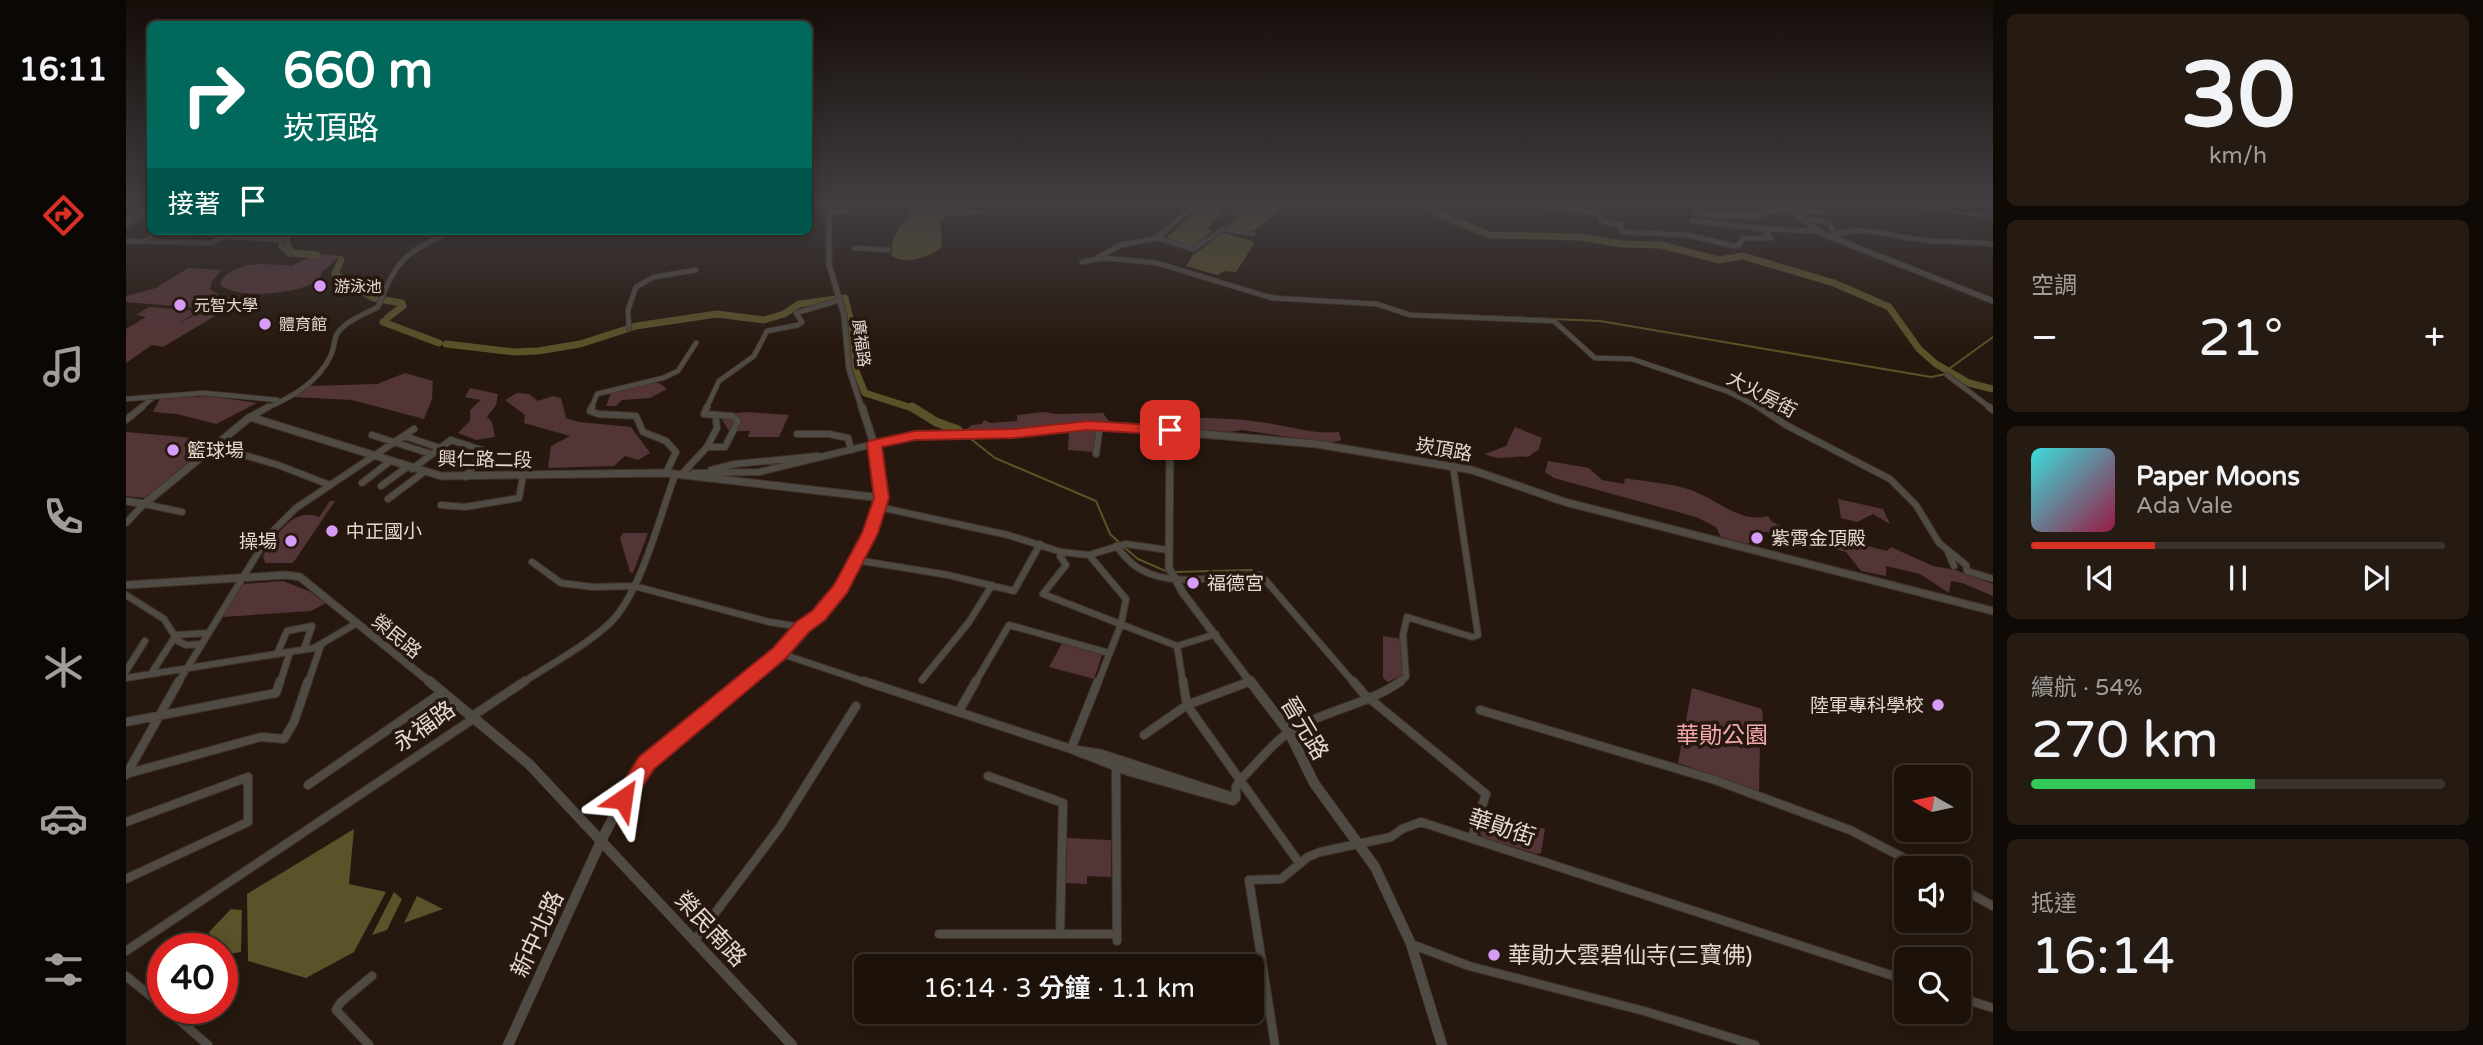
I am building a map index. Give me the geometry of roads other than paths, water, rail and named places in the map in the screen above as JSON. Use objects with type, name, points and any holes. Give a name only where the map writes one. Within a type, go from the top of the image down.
[{"type":"street","points":[[286,251],[289,254]]},
{"type":"street","points":[[126,523],[144,504],[213,446],[262,408],[296,392],[329,361],[336,349],[336,335],[353,320],[378,307],[391,274],[412,251]]},
{"type":"street","name":"廣福路","points":[[779,653],[802,627],[819,616],[834,598],[856,560],[881,498],[874,444],[850,357],[844,315],[829,251]]},
{"type":"street","points":[[1082,262],[1109,251]]},
{"type":"street","points":[[1863,251],[1993,301]]},
{"type":"street","name":"大火房街","points":[[1096,258],[1157,262],[1272,298],[1377,304],[1410,315],[1554,320],[1595,359],[1632,359],[1684,375],[1747,400],[1786,425],[1890,478],[1916,505],[1939,543],[1966,565],[1968,571],[1993,579]]},
{"type":"street","points":[[629,328],[627,302],[634,288],[651,278],[696,270]]},
{"type":"street","points":[[707,447],[725,447],[738,421],[732,416],[704,414],[719,381],[754,356],[767,331],[798,325],[802,322],[796,313],[840,300]]},
{"type":"street","points":[[666,473],[676,452],[668,441],[646,436],[640,431],[636,416],[598,414],[590,411],[597,394],[663,378],[678,371],[696,343]]},
{"type":"street","points":[[1947,375],[1993,410]]},
{"type":"street","points":[[126,399],[170,393],[204,393],[282,400]]},
{"type":"street","points":[[126,420],[154,397]]},
{"type":"street","name":"興仁路二段","points":[[250,417],[424,472],[465,477],[666,473],[881,498]]},
{"type":"street","points":[[678,475],[707,447],[717,428],[716,420]]},
{"type":"street","points":[[1096,454],[1100,425]]},
{"type":"street","name":"崁頂路","points":[[874,444],[915,436],[1100,425],[1294,441],[1453,466],[1496,476],[1565,502],[1993,611]]},
{"type":"street","points":[[126,775],[187,667],[270,535],[296,508],[414,429]]},
{"type":"street","name":"晉元路","points":[[1170,430],[1169,568],[1289,732],[1314,783],[1383,882],[1411,944],[1442,1045]]},
{"type":"street","points":[[797,434],[829,434],[848,438],[851,450]]},
{"type":"street","points":[[372,435],[431,454]]},
{"type":"street","points":[[404,436],[440,448]]},
{"type":"street","points":[[382,486],[451,440],[485,451],[465,477]]},
{"type":"street","points":[[678,475],[759,472],[874,444]]},
{"type":"street","points":[[213,446],[278,465],[330,485]]},
{"type":"street","points":[[362,482],[389,462]]},
{"type":"street","points":[[1236,798],[1236,787],[1240,780],[1289,732],[1390,689],[1406,677],[1403,635],[1407,617],[1476,637],[1477,618],[1453,466]]},
{"type":"street","points":[[388,499],[424,472]]},
{"type":"street","name":"永福路","points":[[126,951],[604,628],[618,614],[634,586],[678,475]]},
{"type":"street","points":[[441,505],[465,507],[519,498],[523,476]]},
{"type":"street","points":[[126,501],[182,512]]},
{"type":"street","points":[[879,508],[1009,534],[1061,552],[1089,555],[1125,544],[1168,550]]},
{"type":"street","points":[[856,560],[948,575],[1014,591],[1040,544]]},
{"type":"street","points":[[1116,546],[1145,572],[1195,579],[1232,574],[1261,575],[1369,698],[1486,794],[1472,837]]},
{"type":"street","points":[[1947,550],[1954,566]]},
{"type":"street","points":[[1061,552],[1060,556],[1066,565],[1043,594],[1177,646],[1216,634]]},
{"type":"street","points":[[1071,749],[1121,624],[1126,600],[1089,555]]},
{"type":"street","points":[[532,562],[561,583],[593,587],[634,586],[769,622],[802,627]]},
{"type":"street","name":"榮民路","points":[[126,585],[286,575],[300,577],[529,764],[602,839]]},
{"type":"street","points":[[922,680],[969,622],[992,585]]},
{"type":"street","points":[[126,595],[152,608],[176,635],[178,641],[186,645],[202,644]]},
{"type":"street","points":[[126,678],[259,658],[321,645],[357,623]]},
{"type":"street","points":[[959,711],[1009,625],[1110,653]]},
{"type":"street","points":[[277,654],[287,631],[312,626],[304,649]]},
{"type":"street","points":[[176,635],[208,633]]},
{"type":"street","points":[[151,674],[176,635]]},
{"type":"street","points":[[126,671],[145,641]]},
{"type":"street","points":[[126,775],[261,737],[284,739],[321,645]]},
{"type":"street","points":[[1177,646],[1187,705],[1300,864]]},
{"type":"street","points":[[126,722],[275,693],[290,652]]},
{"type":"street","points":[[779,653],[959,711],[1116,766],[1233,801],[1236,798]]},
{"type":"street","name":"新中北路","points":[[508,1045],[602,839],[634,779],[646,763],[779,653]]},
{"type":"street","points":[[1144,735],[1187,705],[1252,680]]},
{"type":"street","points":[[309,785],[441,692]]},
{"type":"street","points":[[694,941],[782,825],[856,706]]},
{"type":"street","points":[[1480,710],[1715,780],[1850,830],[1900,856]]},
{"type":"street","points":[[1071,749],[1102,754],[1236,798]]},
{"type":"street","points":[[939,934],[1060,933],[1117,938],[1116,766]]},
{"type":"street","points":[[988,776],[1063,803],[1060,933]]},
{"type":"street","points":[[126,822],[248,777],[248,822],[126,879]]},
{"type":"street","name":"華勛街","points":[[1275,1045],[1249,880],[1281,879],[1320,852],[1391,837],[1402,829],[1421,822],[1894,976]]},
{"type":"street","name":"榮民南路","points":[[602,839],[792,1045]]},
{"type":"street","points":[[1971,894],[1993,906]]},
{"type":"street","points":[[1411,944],[1469,966],[1644,1011],[1755,1045]]},
{"type":"street","points":[[126,976],[147,993]]},
{"type":"street","points":[[369,1045],[336,1010],[341,1002],[372,976]]},
{"type":"street","points":[[1971,1001],[1993,1008]]},
{"type":"street","points":[[184,1024],[208,1045]]},
{"type":"waterway","points":[[290,251],[317,255]]},
{"type":"waterway","points":[[1683,251],[1719,260],[1743,256],[1834,283],[1889,307],[1919,349],[1936,364],[1969,383],[1993,389]]},
{"type":"waterway","points":[[341,260],[335,274],[373,298],[402,303],[403,306],[387,318]]},
{"type":"waterway","points":[[1270,295],[1283,297]]},
{"type":"waterway","points":[[446,344],[514,352],[538,351],[580,344],[636,326],[717,314],[764,320],[784,314],[799,304],[845,298],[850,318],[851,359],[865,393],[915,409]]},
{"type":"waterway","points":[[1437,314],[1600,321],[1931,377],[1946,374],[1946,371],[1993,337]]},
{"type":"waterway","points":[[383,322],[439,343]]},
{"type":"waterway","points":[[912,407],[936,422],[958,430]]},
{"type":"waterway","points":[[971,439],[995,458],[1096,501],[1110,534],[1121,544]]},
{"type":"waterway","points":[[1125,548],[1138,559],[1168,572]]},
{"type":"waterway","points":[[1173,572],[1252,570]]},
{"type":"place","name":"游泳池","points":[[320,286]]},
{"type":"place","name":"元智大學","points":[[180,305]]},
{"type":"place","name":"體育館","points":[[265,324]]},
{"type":"place","name":"籃球場","points":[[173,450]]},
{"type":"place","name":"中正國小","points":[[332,531]]},
{"type":"place","name":"紫霄金頂殿","points":[[1757,538]]},
{"type":"place","name":"操場","points":[[291,541]]},
{"type":"place","name":"福德宮","points":[[1193,583]]},
{"type":"place","name":"陸軍專科學校","points":[[1938,705]]},
{"type":"place","name":"華勛大雲碧仙寺(三寶佛)","points":[[1494,955]]},
{"type":"park label","name":"華勛公園","points":[[1722,735]]}]
